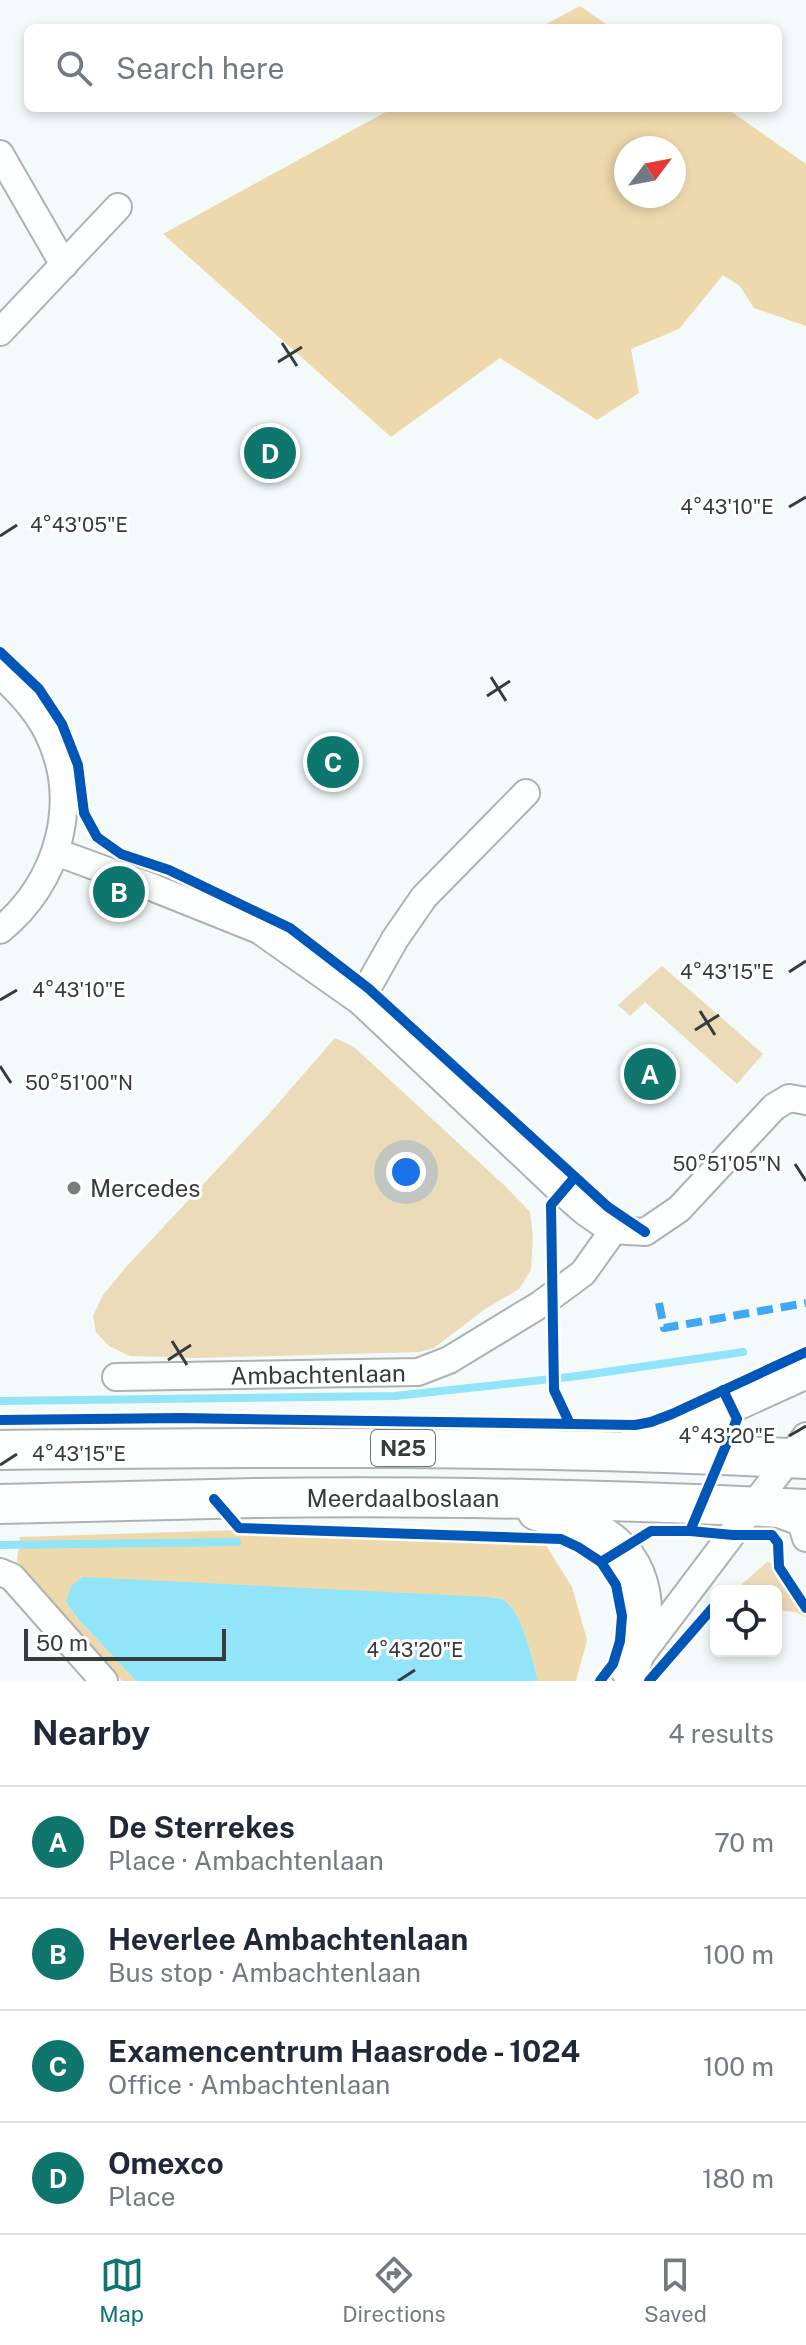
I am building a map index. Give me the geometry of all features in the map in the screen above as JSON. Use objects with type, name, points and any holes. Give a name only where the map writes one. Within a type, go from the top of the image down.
[{"type":"highway","points":[[625,1451],[806,1369]]},
{"type":"highway","name":"Meerdaalboslaan","points":[[0,1450],[291,1446],[801,1451]]},
{"type":"highway","name":"Meerdaalboslaan","points":[[0,1504],[255,1498],[475,1498],[806,1509]]},
{"type":"highway","points":[[475,1498],[563,1517],[596,1531],[620,1550],[638,1588],[642,1621],[626,1675]]},
{"type":"street","points":[[0,154],[64,265]]},
{"type":"street","points":[[0,332],[118,207]]},
{"type":"street","points":[[0,674],[27,700],[48,732],[60,769],[64,815],[56,852],[39,888],[0,930]]},
{"type":"street","points":[[360,1001],[395,939],[424,897],[526,793]]},
{"type":"street","points":[[56,852],[259,930],[360,1001],[562,1192],[611,1230],[645,1232],[679,1209],[774,1107],[789,1098],[806,1101]]},
{"type":"street","name":"Ambachtenlaan","points":[[116,1377],[418,1372],[449,1360],[541,1304],[583,1273],[611,1230]]},
{"type":"street","points":[[626,1675],[801,1451]]},
{"type":"street","points":[[755,1506],[801,1522],[806,1538]]},
{"type":"street","points":[[0,1572],[12,1577],[104,1681]]},
{"type":"shaded area","points":[[580,6],[606,24],[546,24]]},
{"type":"shaded area","points":[[386,112],[732,112],[806,164],[806,326],[754,308],[740,286],[723,275],[679,329],[631,349],[639,393],[597,420],[500,358],[391,437],[163,234]]},
{"type":"shaded area","points":[[662,966],[763,1054],[737,1084],[645,1002],[630,1016],[618,1005]]},
{"type":"shaded area","points":[[335,1038],[354,1047],[530,1212],[533,1235],[531,1270],[519,1289],[485,1309],[434,1348],[419,1352],[195,1358],[130,1356],[109,1346],[96,1332],[93,1316],[103,1295]]},
{"type":"shaded area","points":[[241,1530],[542,1539],[572,1587],[587,1640],[576,1681],[538,1681],[521,1624],[509,1605],[499,1598],[66,1602],[136,1681],[122,1681],[17,1561],[20,1537]]},
{"type":"shaded area","points":[[767,1562],[771,1563],[806,1617],[782,1611],[782,1585],[741,1585]]},
{"type":"water","points":[[83,1577],[502,1599],[521,1624],[538,1681],[136,1681],[66,1602],[71,1586]]},
{"type":"waterway","points":[[0,1401],[395,1396],[578,1376],[743,1352]]},
{"type":"waterway","points":[[0,1545],[237,1542]]},
{"type":"marked path","points":[[659,1303],[664,1328],[806,1303]]},
{"type":"cycle path","points":[[0,652],[39,689],[62,724],[78,765],[84,813],[97,837],[121,854],[169,870],[290,928],[368,988],[608,1207],[645,1232]]},
{"type":"cycle path","points":[[570,1424],[554,1390],[551,1205],[575,1177]]},
{"type":"cycle path","points":[[0,1420],[180,1418],[635,1425],[672,1414],[806,1352]]},
{"type":"cycle path","points":[[690,1531],[737,1419],[723,1390]]},
{"type":"cycle path","points":[[214,1499],[239,1528],[561,1539],[601,1562]]},
{"type":"cycle path","points":[[600,1681],[613,1664],[620,1641],[622,1616],[616,1585],[601,1562],[651,1531],[772,1535],[778,1543],[779,1567],[806,1608]]},
{"type":"cycle path","points":[[649,1681],[710,1611]]},
{"type":"place","name":"Omexco","points":[[270,453]]},
{"type":"place","name":"Examencentrum Haasrode - 1024","points":[[333,762]]},
{"type":"place","name":"Heverlee Ambachtenlaan","points":[[119,892]]},
{"type":"place","name":"De Sterrekes","points":[[650,1074]]},
{"type":"place","name":"Mercedes","points":[[74,1188]]}]
